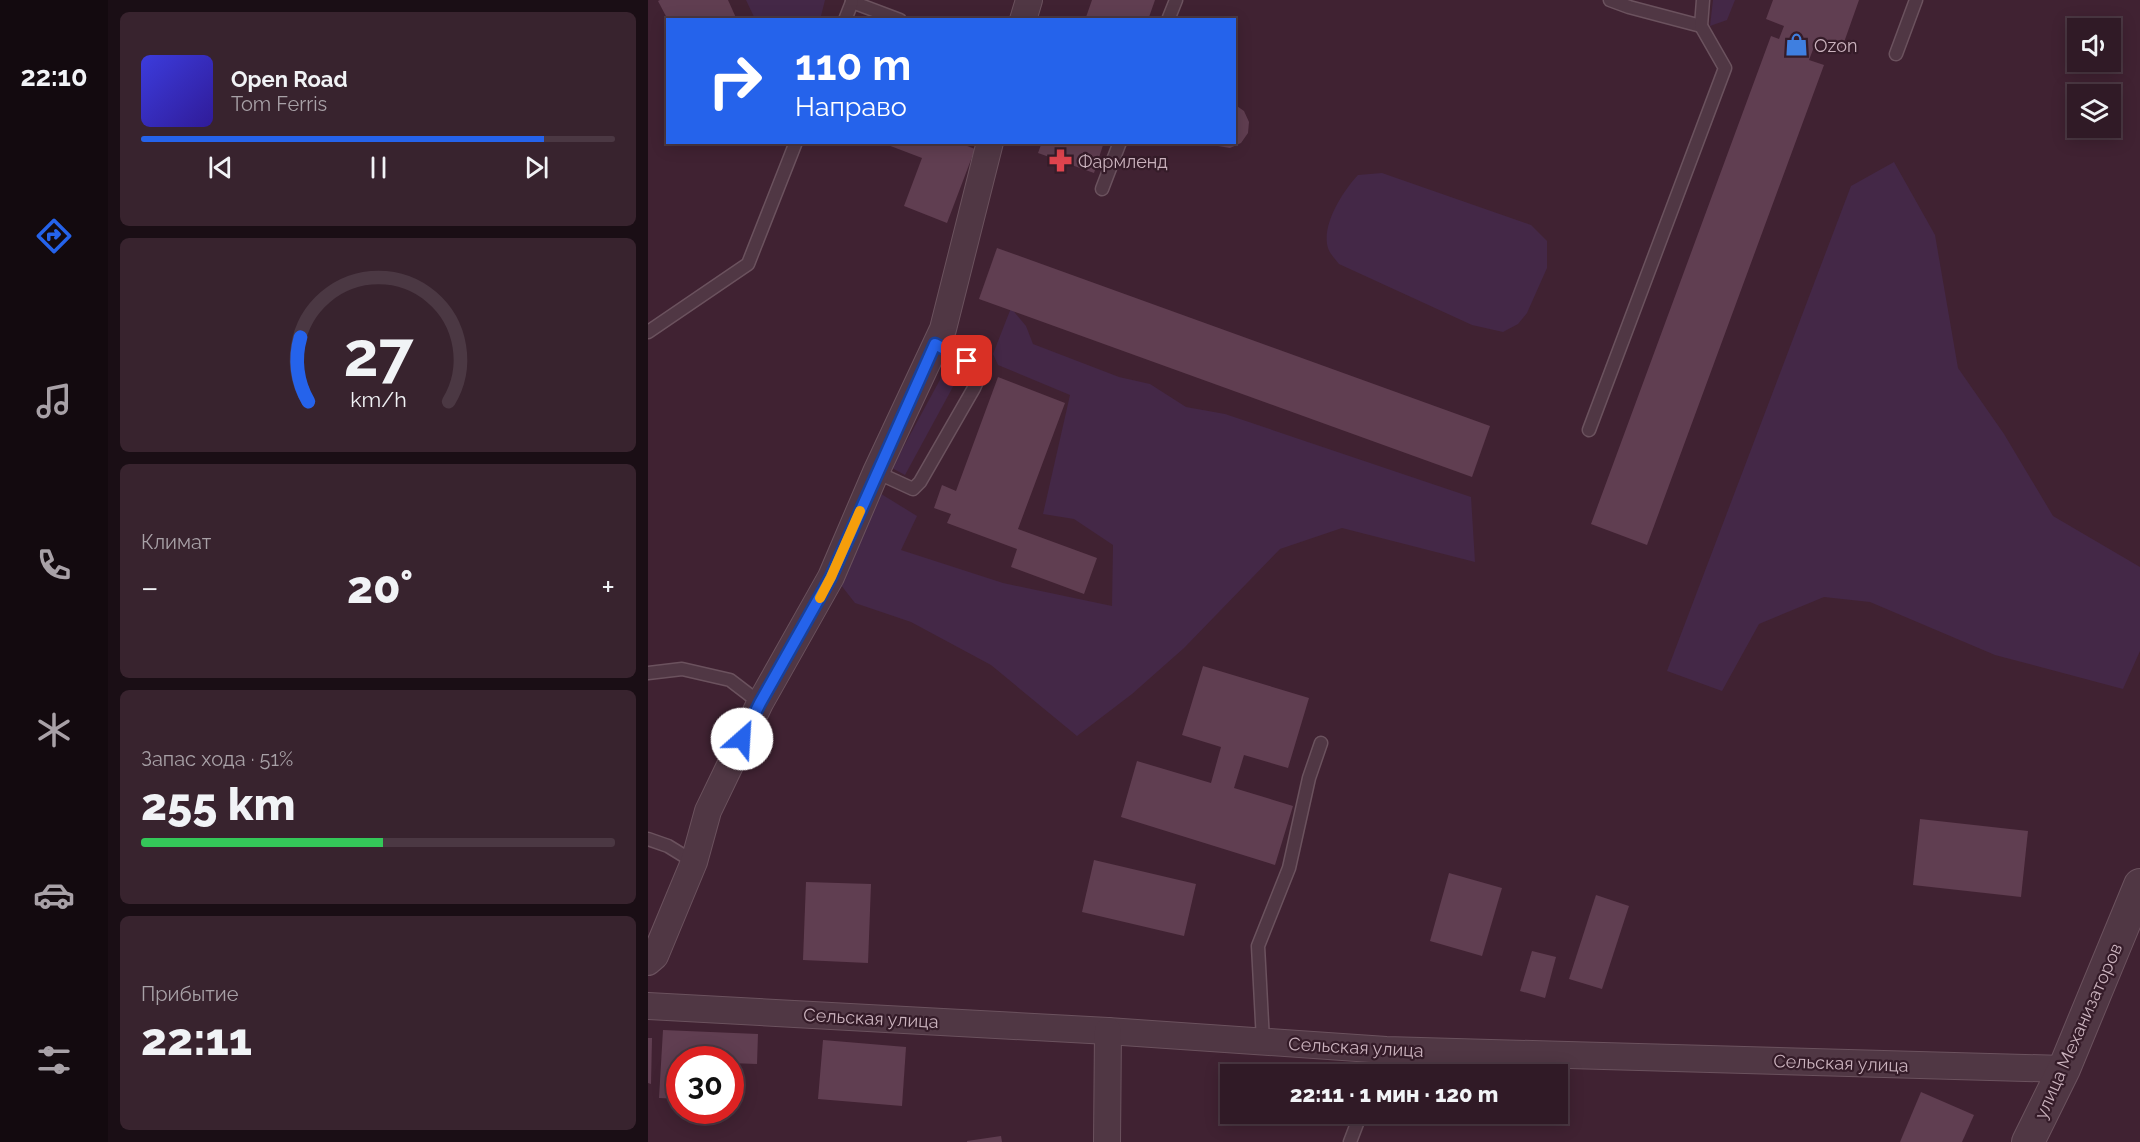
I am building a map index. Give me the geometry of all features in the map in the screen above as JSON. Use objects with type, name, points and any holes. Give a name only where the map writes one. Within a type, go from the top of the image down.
[{"type":"street","points":[[1024,18],[1029,0]]},
{"type":"street","points":[[648,962],[655,956],[694,862],[708,811],[760,703],[831,577],[876,472],[943,329],[989,144]]},
{"type":"street","name":"улица Механизаторов","points":[[2028,1142],[2064,1069],[2140,885]]},
{"type":"street","name":"Сельская улица","points":[[648,1006],[1108,1031],[1386,1050],[2064,1069]]},
{"type":"street","points":[[1107,1142],[1108,1031]]},
{"type":"lane","points":[[1169,18],[1176,0]]},
{"type":"lane","points":[[1610,0],[1701,26]]},
{"type":"lane","points":[[1589,430],[1725,68],[1701,26],[1703,0]]},
{"type":"lane","points":[[1896,54],[1916,0]]},
{"type":"lane","points":[[846,18],[852,1],[895,18]]},
{"type":"lane","points":[[648,332],[748,264],[795,144]]},
{"type":"lane","points":[[1102,189],[1119,144]]},
{"type":"lane","points":[[876,472],[913,489],[920,482],[974,388],[982,370],[935,344]]},
{"type":"lane","points":[[648,673],[682,669],[730,680],[760,703]]},
{"type":"lane","points":[[1263,1041],[1257,946],[1289,868],[1309,778],[1321,743]]},
{"type":"lane","points":[[648,839],[668,846],[694,862]]},
{"type":"lane","points":[[1380,1064],[1386,1050]]},
{"type":"lane","points":[[1350,1142],[1357,1124]]},
{"type":"shaded area","points":[[746,0],[825,0],[820,18],[755,18]]},
{"type":"shaded area","points":[[1713,0],[1735,0],[1727,20],[1710,26]]},
{"type":"shaded area","points":[[1894,162],[1935,235],[1958,368],[2004,434],[2053,516],[2140,567],[2140,651],[2123,689],[1995,655],[1870,602],[1824,597],[1759,624],[1722,691],[1667,671],[1851,186]]},
{"type":"shaded area","points":[[1382,173],[1531,225],[1547,241],[1547,268],[1527,313],[1518,324],[1503,332],[1472,325],[1339,264],[1329,250],[1327,239],[1330,219],[1346,190],[1358,175]]},
{"type":"shaded area","points":[[1011,308],[1026,326],[1033,344],[1119,377],[1150,384],[1186,407],[1225,414],[1471,497],[1475,562],[1342,528],[1280,549],[1184,648],[1132,694],[1077,736],[991,665],[911,622],[855,603],[837,580],[878,492],[917,516],[901,550],[1003,583],[1112,606],[1113,545],[1074,519],[1043,514],[1070,395],[998,365],[993,354]]},
{"type":"shaded area","points":[[948,365],[961,372],[905,475],[892,468]]},
{"type":"building","points":[[728,0],[736,18],[667,18],[658,1]]},
{"type":"building","points":[[1092,0],[1155,0],[1149,18],[1086,18]]},
{"type":"building","points":[[1773,0],[1859,0],[1842,48],[1817,39],[1809,60],[1824,65],[1647,545],[1591,524],[1771,36],[1779,39],[1784,26],[1766,19]]},
{"type":"building","points":[[1236,105],[1244,111],[1249,122],[1248,133],[1241,143],[1230,148],[1216,144],[1236,144]]},
{"type":"building","points":[[885,144],[962,144],[975,149],[947,223],[904,206],[922,158]]},
{"type":"building","points":[[1041,144],[1103,144],[1094,173],[1038,153]]},
{"type":"building","points":[[997,248],[1490,426],[1472,477],[979,299]]},
{"type":"building","points":[[998,377],[1065,403],[1018,529],[1097,558],[1084,594],[1011,567],[1017,549],[947,523],[951,514],[934,508],[942,485],[956,491]]},
{"type":"building","points":[[1203,666],[1309,698],[1288,768],[1244,755],[1234,788],[1293,806],[1275,865],[1121,817],[1137,761],[1211,783],[1221,747],[1182,735]]},
{"type":"building","points":[[1920,819],[2028,831],[2021,897],[1913,885]]},
{"type":"building","points":[[1094,860],[1196,884],[1184,936],[1082,912]]},
{"type":"building","points":[[1449,873],[1502,888],[1482,956],[1430,941]]},
{"type":"building","points":[[806,882],[871,884],[868,963],[803,960]]},
{"type":"building","points":[[1596,895],[1629,906],[1602,989],[1569,979]]},
{"type":"building","points":[[1532,951],[1556,957],[1545,998],[1520,991]]},
{"type":"building","points":[[663,1030],[758,1034],[757,1064],[744,1064],[744,1046],[666,1046],[666,1098],[659,1098]]},
{"type":"building","points":[[648,1038],[652,1038],[651,1084],[648,1083]]},
{"type":"building","points":[[823,1040],[906,1047],[902,1106],[818,1099]]},
{"type":"building","points":[[1921,1092],[1974,1115],[1962,1142],[1900,1142]]},
{"type":"building","points":[[1001,1136],[1002,1142],[967,1142],[967,1141]]},
{"type":"slow traffic","points":[[820,598],[860,511]]},
{"type":"place","name":"Ozon","points":[[1796,45]]},
{"type":"place","name":"Фармленд","points":[[1060,161]]},
{"type":"route","points":[[742,739],[831,577],[935,344],[967,361]]}]
